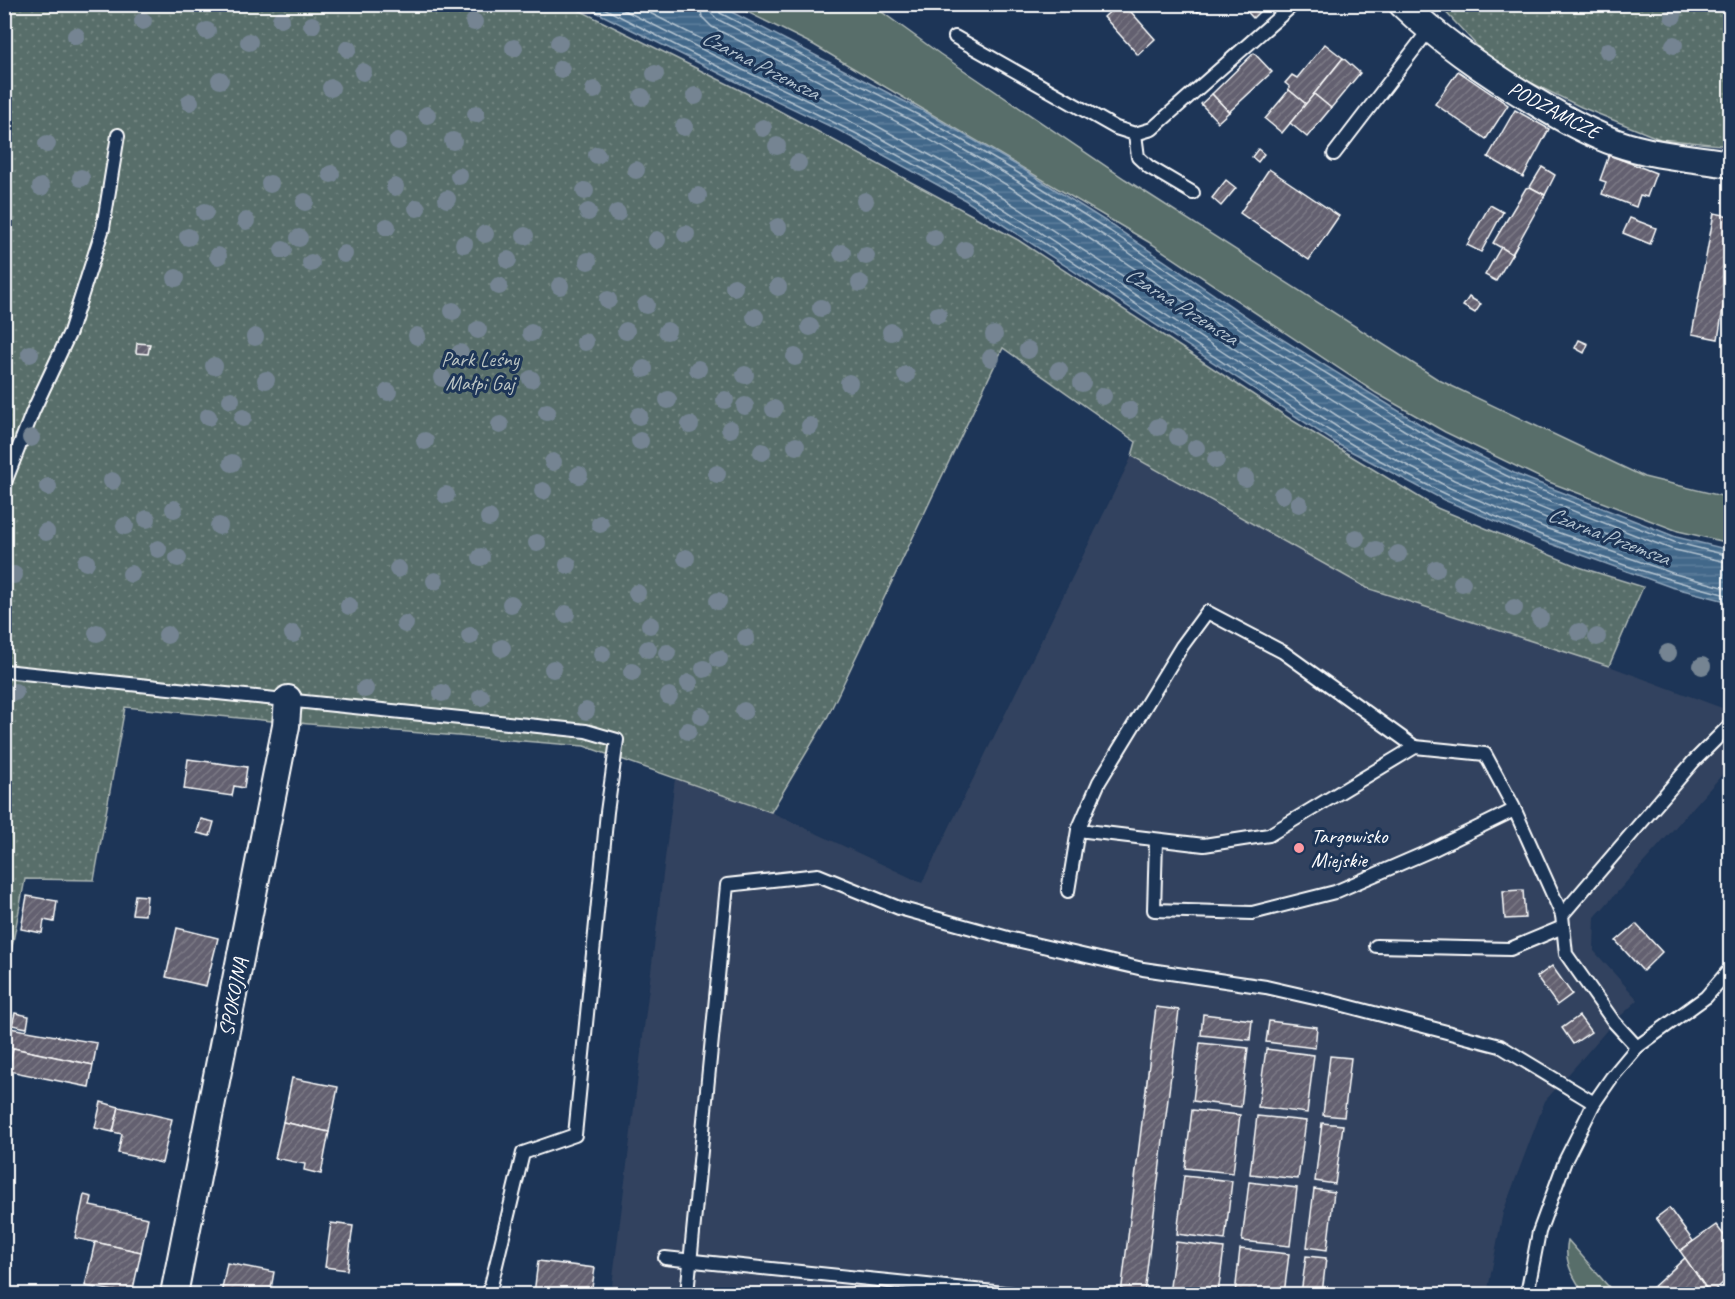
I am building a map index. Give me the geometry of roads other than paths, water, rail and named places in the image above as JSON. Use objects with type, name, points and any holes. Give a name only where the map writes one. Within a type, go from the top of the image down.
[{"type":"street","name":"PODZAMCZE","points":[[1402,4],[1429,30],[1468,60],[1513,89],[1590,131],[1617,143],[1650,153],[1731,164]]},
{"type":"street","name":"SPOKOJNA","points":[[174,1294],[286,726],[288,699]]},
{"type":"lane","points":[[955,37],[1116,128],[1135,134],[1152,129],[1294,4]]},
{"type":"lane","points":[[1334,154],[1429,30]]},
{"type":"lane","points":[[1135,134],[1138,157],[1149,167],[1193,193]]},
{"type":"lane","points":[[4,485],[33,411],[70,332],[104,228],[118,135]]},
{"type":"lane","points":[[1068,891],[1078,830],[1099,782],[1182,646],[1207,612],[1283,652],[1414,747],[1485,754],[1514,810],[1562,921],[1566,954],[1614,1022],[1637,1047]]},
{"type":"lane","points":[[4,671],[586,732],[617,740],[607,812],[575,1135],[523,1153],[489,1294]]},
{"type":"lane","points":[[1376,946],[1510,949],[1562,921],[1693,762],[1731,725]]},
{"type":"lane","points":[[1078,830],[1204,845],[1269,835],[1414,747]]},
{"type":"lane","points":[[1156,840],[1154,910],[1252,913],[1335,892],[1432,850],[1514,810]]},
{"type":"lane","points":[[687,1294],[727,885],[818,876],[899,908],[1008,938],[1143,969],[1266,987],[1332,1002],[1500,1046],[1594,1103]]},
{"type":"lane","points":[[1527,1294],[1539,1232],[1565,1161],[1594,1103],[1637,1047],[1706,997],[1731,969]]},
{"type":"lane","points":[[665,1258],[1014,1294]]},
{"type":"water","name":"Czarna Przemsza","points":[[582,5],[718,5],[929,114],[1018,166],[1113,226],[1259,325],[1436,434],[1518,475],[1676,537],[1730,550],[1730,602],[1671,587],[1543,541],[1444,500],[1341,446],[965,200],[838,130]]},
{"type":"place","name":"Targowisko Miejskie","points":[[1299,848]]},
{"type":"park label","name":"Park Leśny Małpi Gaj","points":[[480,371]]}]
